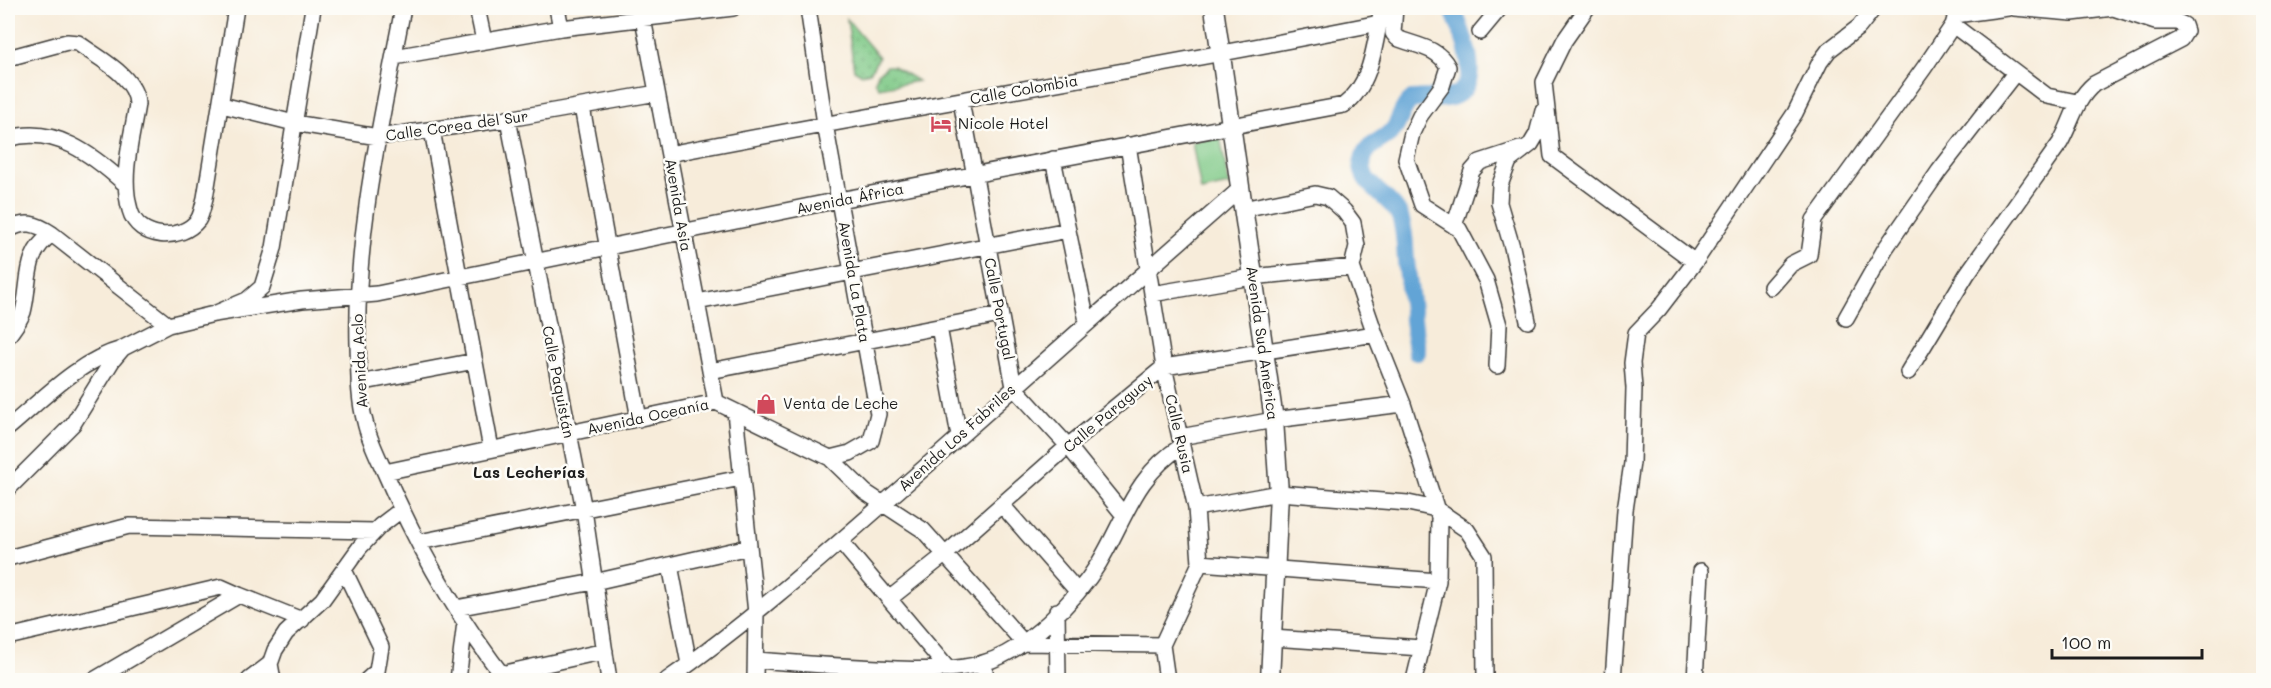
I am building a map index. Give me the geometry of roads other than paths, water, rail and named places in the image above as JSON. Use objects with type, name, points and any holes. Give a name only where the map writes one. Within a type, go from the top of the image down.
[{"type":"main road","name":"Avenida Sud América","points":[[1214,8],[1274,420],[1279,493],[1270,681]]},
{"type":"street","points":[[8,58],[67,42],[78,43],[131,83],[137,94],[137,104],[125,184],[130,212],[137,222],[150,232],[173,235],[189,229],[199,218],[205,198],[222,105],[236,8]]},
{"type":"street","points":[[8,428],[83,366],[106,353],[123,348],[168,325],[214,314],[248,300],[262,287],[274,248],[313,8]]},
{"type":"street","name":"Avenida Aclo","points":[[403,8],[378,137],[357,294],[359,383],[365,423],[402,510],[456,608],[503,677]]},
{"type":"street","points":[[477,8],[484,41]]},
{"type":"street","points":[[557,8],[561,28]]},
{"type":"street","points":[[394,57],[642,13],[733,8]]},
{"type":"street","name":"Avenida La Plata","points":[[808,8],[825,124],[878,414],[877,427],[871,441],[850,453],[830,458]]},
{"type":"street","points":[[1395,8],[1393,33],[1397,38],[1434,50],[1443,57],[1448,67],[1442,87],[1420,116],[1412,133],[1406,159],[1422,206],[1454,226],[1464,236],[1486,280],[1498,325],[1497,366]]},
{"type":"street","points":[[1480,32],[1500,8]]},
{"type":"street","points":[[1587,8],[1549,69],[1544,82],[1552,156],[1695,262]]},
{"type":"street","points":[[1613,681],[1625,510],[1632,463],[1634,388],[1632,353],[1636,333],[1659,309],[1695,262],[1795,113],[1820,62],[1829,50],[1859,27],[1874,8]]},
{"type":"street","points":[[1771,287],[1791,264],[1809,255],[1814,220],[1955,16],[2008,8]]},
{"type":"street","points":[[1908,372],[1967,274],[2060,142],[2070,126],[2077,102],[2094,84],[2181,39],[2186,31],[2184,25],[2176,22],[2155,22],[2113,8],[2072,13],[2014,8]]},
{"type":"street","name":"Avenida Asia","points":[[642,13],[716,402]]},
{"type":"street","name":"Calle Colombia","points":[[669,154],[1222,54],[1380,15]]},
{"type":"street","name":"Avenida África","points":[[214,314],[357,294],[376,294],[839,200],[1344,105],[1354,98],[1366,77],[1380,15]]},
{"type":"street","points":[[1955,16],[2015,73],[2047,96],[2077,102]]},
{"type":"street","points":[[1846,318],[1886,249],[1939,171],[2015,73]]},
{"type":"street","name":"Calle Corea del Sur","points":[[222,105],[294,123],[378,137],[508,119],[657,93]]},
{"type":"street","points":[[1528,321],[1512,247],[1499,203],[1500,185],[1509,161],[1528,146],[1537,134],[1546,100]]},
{"type":"street","name":"Calle Portugal","points":[[961,101],[1014,387]]},
{"type":"street","points":[[582,106],[639,419]]},
{"type":"street","name":"Calle Paquistán","points":[[508,119],[567,433],[584,510],[609,681]]},
{"type":"street","points":[[432,130],[491,449]]},
{"type":"street","points":[[8,139],[47,136],[65,141],[98,160],[125,184]]},
{"type":"street","name":"Calle Rusia","points":[[1128,145],[1164,367],[1196,508],[1200,563],[1162,645]]},
{"type":"street","points":[[1454,226],[1472,171],[1480,162],[1528,146]]},
{"type":"street","points":[[1053,159],[1087,321]]},
{"type":"street","name":"Avenida Los Fabriles","points":[[668,680],[756,613],[841,542],[1087,321],[1240,189]]},
{"type":"street","points":[[1243,209],[1315,194],[1328,197],[1344,211],[1353,224],[1357,246],[1352,267],[1375,334],[1403,404],[1439,517],[1438,580],[1414,681]]},
{"type":"street","points":[[8,230],[23,223],[39,225],[168,325]]},
{"type":"street","points":[[697,302],[1068,230]]},
{"type":"street","points":[[8,336],[22,313],[33,254],[39,243],[52,234]]},
{"type":"street","points":[[1152,294],[1252,278],[1352,267]]},
{"type":"street","points":[[710,371],[1000,315]]},
{"type":"street","points":[[939,327],[959,436]]},
{"type":"street","name":"Calle Paraguay","points":[[890,599],[1164,367],[1265,349],[1375,334]]},
{"type":"street","points":[[8,489],[73,424],[112,361],[123,348]]},
{"type":"street","points":[[359,383],[475,361]]},
{"type":"street","points":[[1014,387],[1068,446],[1123,514]]},
{"type":"street","name":"Avenida Oceanía","points":[[385,472],[716,402],[830,458],[865,492],[923,530],[946,553],[1024,643]]},
{"type":"street","points":[[756,660],[836,674],[911,675],[985,663],[1024,643],[1078,592],[1099,562],[1137,489],[1181,441],[1274,420],[1403,404]]},
{"type":"street","points":[[735,411],[756,613],[755,681]]},
{"type":"street","points":[[419,542],[741,478]]},
{"type":"street","points":[[1196,508],[1279,493],[1408,503],[1436,509],[1467,530],[1484,556],[1485,681]]},
{"type":"street","points":[[1002,504],[1078,592]]},
{"type":"street","points":[[272,681],[270,664],[275,650],[286,633],[322,600],[360,547],[375,531],[402,510]]},
{"type":"street","points":[[8,558],[129,526],[375,531]]},
{"type":"street","points":[[841,542],[948,669]]},
{"type":"street","points":[[456,608],[594,582],[749,548]]},
{"type":"street","points":[[1200,563],[1438,580]]},
{"type":"street","points":[[670,565],[689,664]]},
{"type":"street","points":[[344,570],[381,647],[377,671],[367,681]]},
{"type":"street","points":[[1695,681],[1701,571]]},
{"type":"street","points":[[8,637],[221,587],[302,620]]},
{"type":"street","points":[[93,681],[239,595]]},
{"type":"street","points":[[1058,611],[1058,681]]},
{"type":"street","points":[[458,681],[465,622]]},
{"type":"street","points":[[1272,638],[1422,648]]},
{"type":"street","points":[[1024,643],[1162,645],[1167,681]]},
{"type":"street","points":[[503,677],[605,651]]},
{"type":"street","points":[[985,663],[985,681]]},
{"type":"street","points":[[252,678],[270,664]]},
{"type":"street","points":[[252,678],[268,677],[272,681]]},
{"type":"waterway","points":[[1417,352],[1401,220],[1391,204],[1369,183],[1362,166],[1367,151],[1394,129],[1410,101],[1446,98],[1459,93],[1466,84],[1469,59],[1452,8]]},
{"type":"place","name":"Nicole Hotel","points":[[941,124]]},
{"type":"place","name":"Venta de Leche","points":[[766,404]]},
{"type":"district","name":"Las Lecherías","points":[[529,472]]}]
